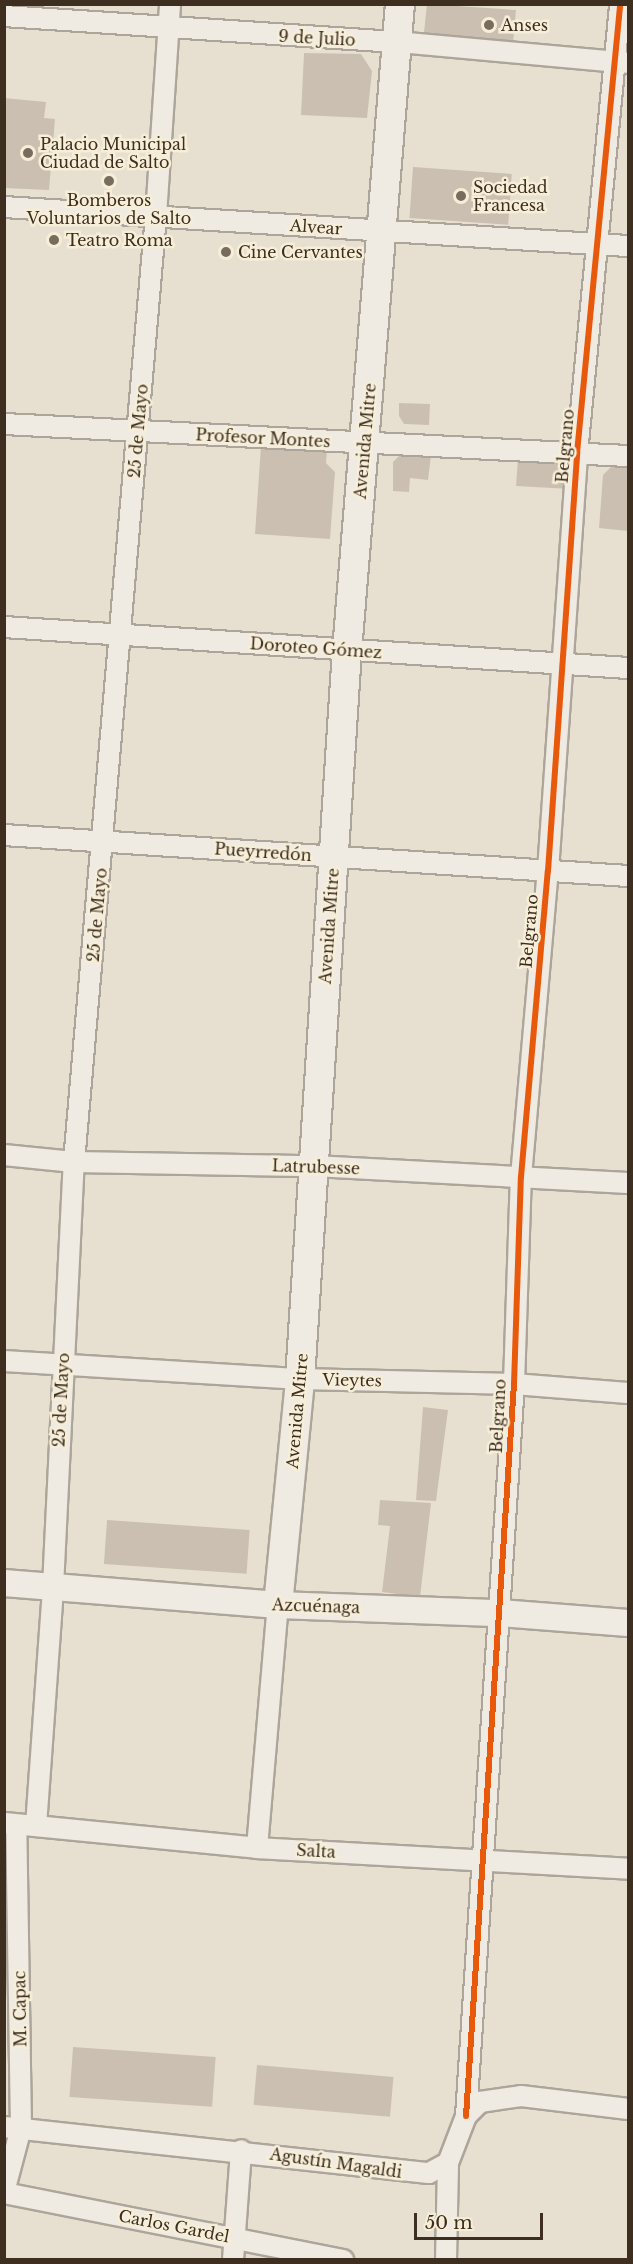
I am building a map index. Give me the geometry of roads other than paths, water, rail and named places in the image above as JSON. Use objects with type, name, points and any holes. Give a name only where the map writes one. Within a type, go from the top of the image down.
[{"type":"main road","name":"Avenida Mitre","points":[[278,1605],[300,1378],[347,651],[400,4]]},
{"type":"street","name":"25 de Mayo","points":[[19,1825],[53,1587],[74,1162],[104,842],[117,632],[138,431],[156,216],[170,4]]},
{"type":"street","name":"Belgrano","points":[[466,2116],[514,1384],[521,1177],[548,871],[577,453],[597,244],[622,63],[620,4]]},
{"type":"street","name":"9 de Julio","points":[[4,16],[168,29],[398,42],[622,63]]},
{"type":"street","name":"Alvear","points":[[4,207],[628,246]]},
{"type":"street","name":"Profesor Montes","points":[[4,424],[628,456]]},
{"type":"street","name":"Doroteo Gómez","points":[[4,627],[117,632],[347,651],[628,668]]},
{"type":"street","name":"Pueyrredón","points":[[4,836],[628,876]]},
{"type":"street","name":"Latrubesse","points":[[4,1155],[74,1162],[314,1166],[628,1183]]},
{"type":"street","name":"Vieytes","points":[[4,1361],[300,1378],[514,1384],[628,1393]]},
{"type":"street","name":"Azcuénaga","points":[[4,1583],[278,1605],[500,1613],[628,1623]]},
{"type":"street","name":"Avenida Mitre","points":[[257,1848],[278,1605]]},
{"type":"street","name":"Salta","points":[[19,1825],[257,1848],[628,1869]]},
{"type":"street","name":"M. Capac","points":[[4,2193],[13,2128],[19,1825]]},
{"type":"street","points":[[446,2259],[448,2163],[466,2116],[480,2102],[521,2096],[628,2109]]},
{"type":"street","name":"Agustín Magaldi","points":[[13,2128],[241,2150],[410,2173],[429,2173],[448,2163]]},
{"type":"street","points":[[233,2259],[241,2150]]},
{"type":"street","name":"Carlos Gardel","points":[[4,2193],[343,2259]]},
{"type":"place","name":"Anses","points":[[489,25]]},
{"type":"place","name":"Palacio Municipal Ciudad de Salto","points":[[28,153]]},
{"type":"place","name":"Bomberos Voluntarios de Salto","points":[[109,181]]},
{"type":"place","name":"Sociedad Francesa","points":[[461,196]]},
{"type":"place","name":"Teatro Roma","points":[[54,240]]},
{"type":"place","name":"Cine Cervantes","points":[[226,252]]}]
